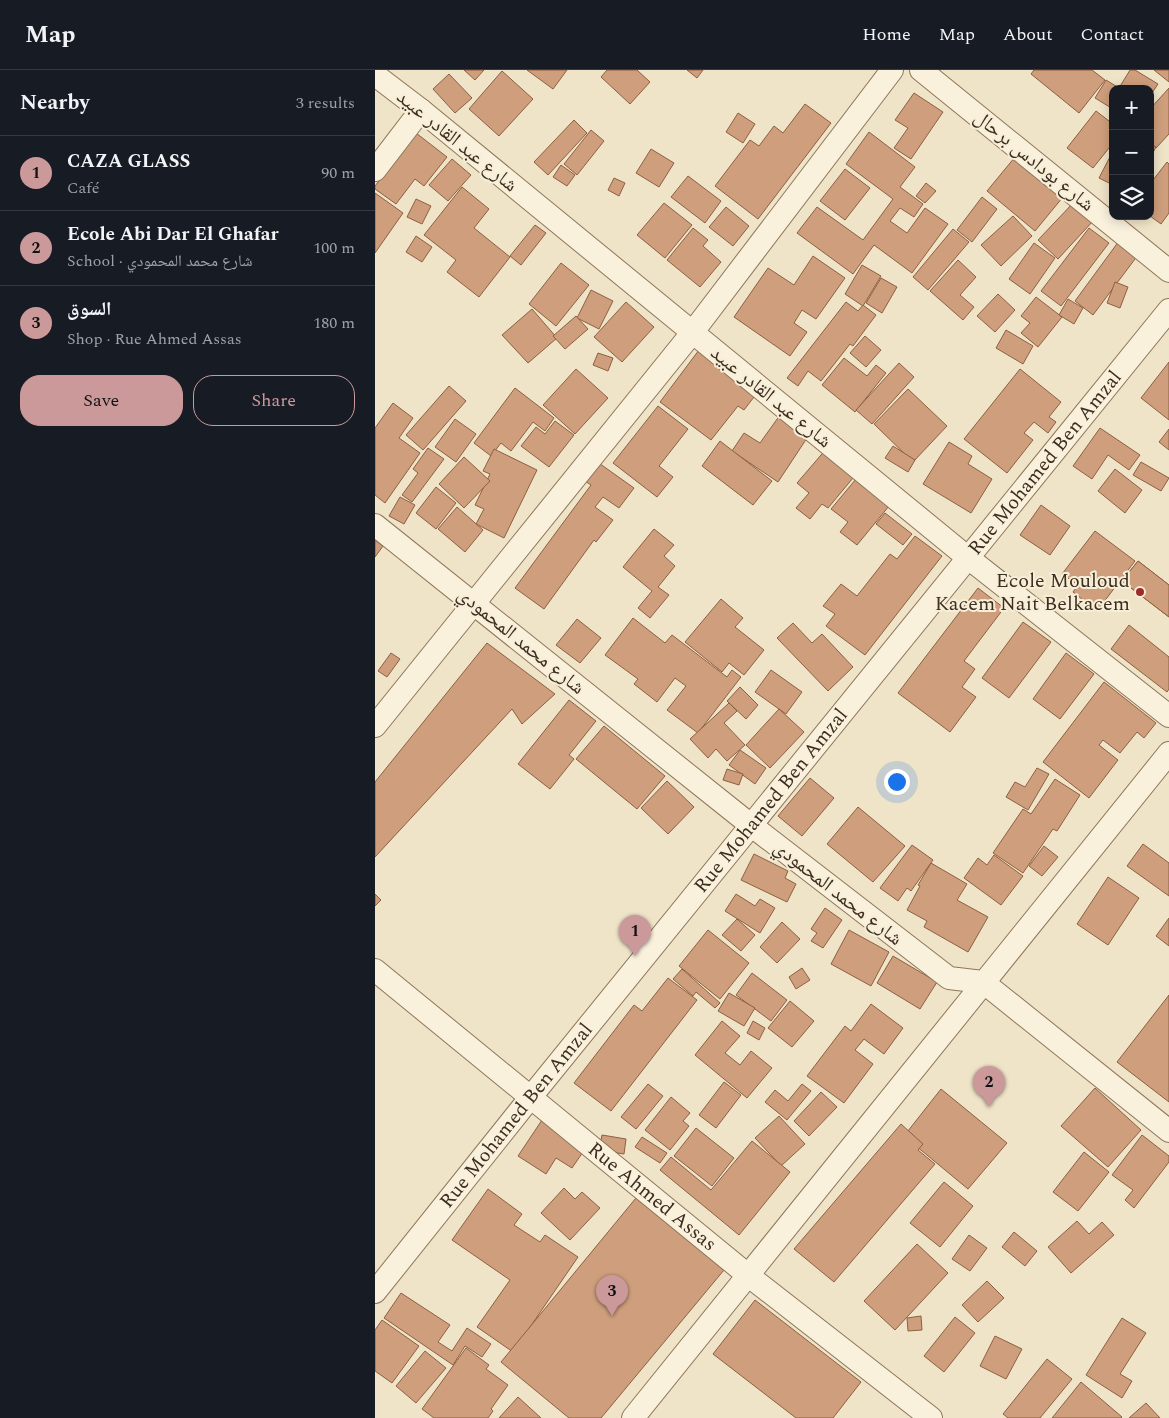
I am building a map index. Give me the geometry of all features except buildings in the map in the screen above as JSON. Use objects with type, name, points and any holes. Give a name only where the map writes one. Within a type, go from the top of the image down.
[{"type":"street","points":[[375,726],[692,333],[892,70]]},
{"type":"street","name":"شارع بودادس برحال","points":[[921,70],[1169,271]]},
{"type":"street","name":"شارع عبد القادر عبيد","points":[[375,74],[967,557],[1169,716]]},
{"type":"street","points":[[375,170],[421,110]]},
{"type":"street","name":"Rue Mohamed Ben Amzal","points":[[375,1292],[967,557],[1169,310]]},
{"type":"street","name":"شارع محمد المحمودي","points":[[375,525],[751,826],[949,978],[983,982]]},
{"type":"street","points":[[633,1418],[749,1276],[983,982],[1169,754]]},
{"type":"street","name":"Rue Ahmed Assas","points":[[375,970],[749,1276],[931,1418]]},
{"type":"street","points":[[983,982],[1169,1131]]},
{"type":"place","name":"Ecole Mouloud Kacem Nait Belkacem","points":[[1140,592]]},
{"type":"place","name":"CAZA GLASS","points":[[635,956]]},
{"type":"place","name":"Ecole Abi Dar El Ghafar","points":[[989,1107]]},
{"type":"place","name":"السوق","points":[[612,1316]]}]
